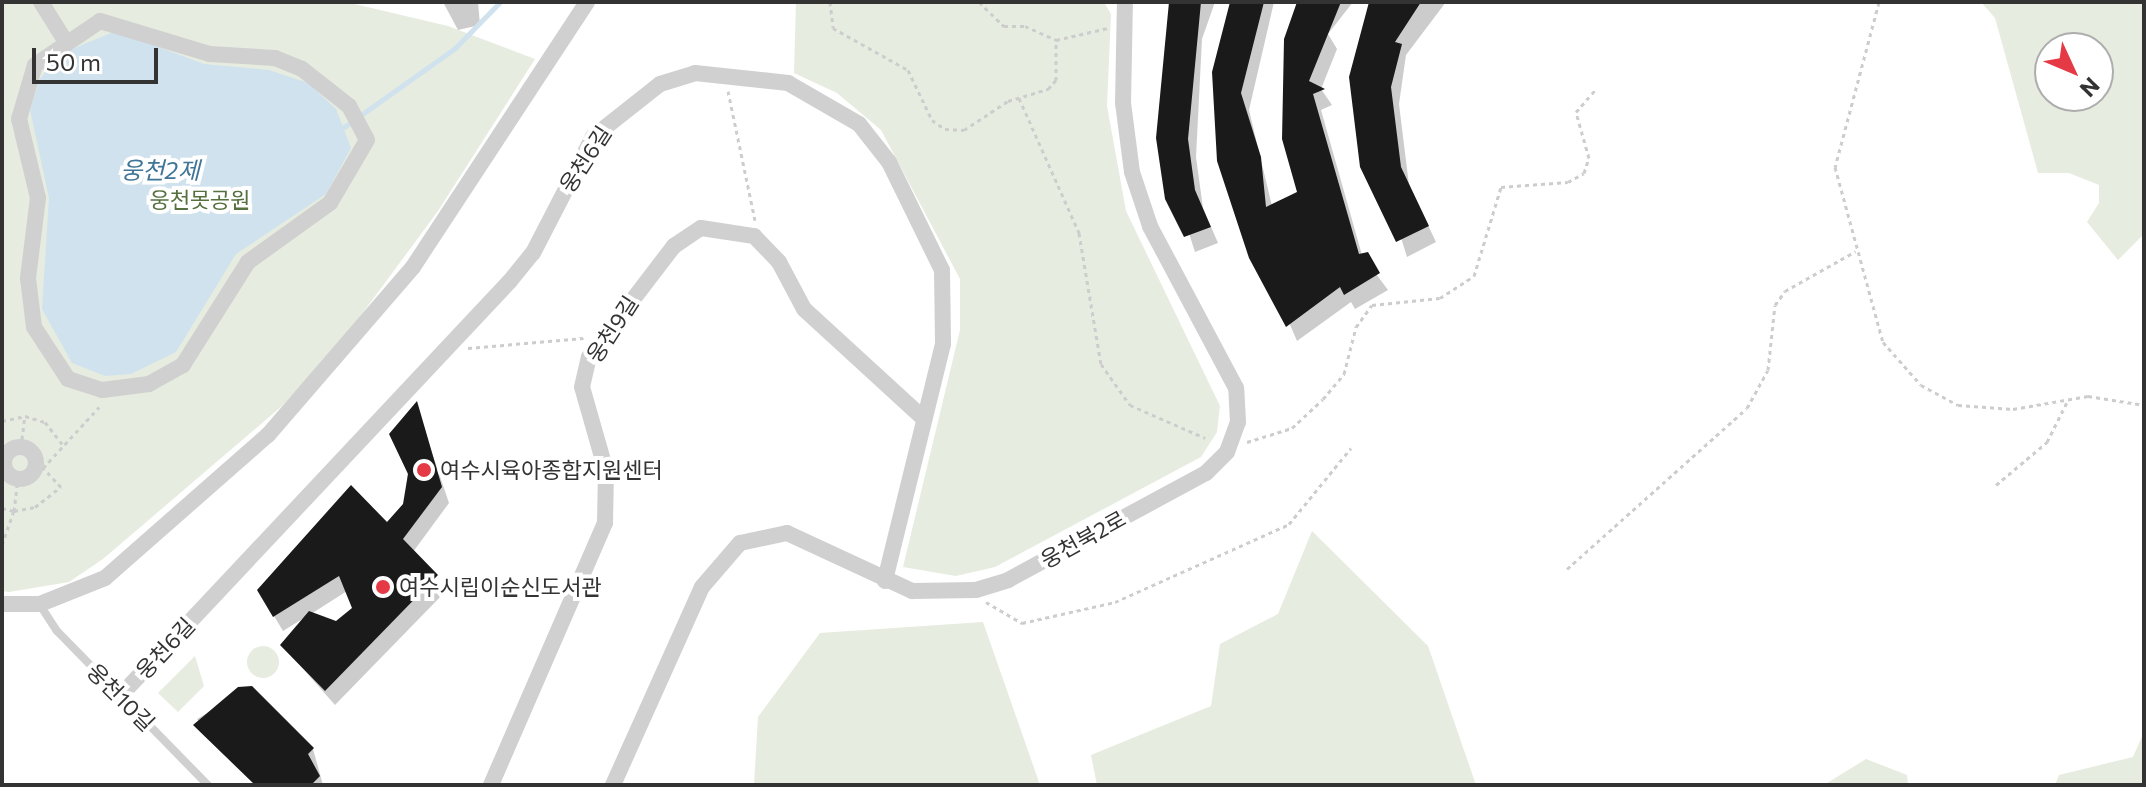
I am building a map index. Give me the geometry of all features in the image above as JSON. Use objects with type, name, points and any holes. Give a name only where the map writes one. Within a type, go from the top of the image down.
[{"type":"street","points":[[41,2],[64,39]]},
{"type":"street","points":[[2,604],[40,604],[126,563],[211,491],[324,377],[477,177],[587,2]]},
{"type":"street","points":[[1125,2],[1123,103],[1132,172],[1150,226],[1236,388],[1232,443]]},
{"type":"street","points":[[100,21],[210,54],[275,58],[349,106],[367,140],[330,203],[277,235],[248,262],[183,365],[149,384],[95,389],[62,372],[28,303],[38,198],[20,103],[35,65],[64,39],[100,21]]},
{"type":"street","name":"웅천6길","points":[[120,696],[533,253],[575,167],[609,120],[660,84],[724,71],[815,95],[859,124],[889,162],[942,270],[946,296],[943,344],[885,581]]},
{"type":"street","name":"웅천9길","points":[[491,785],[605,523],[606,471],[582,387],[604,337],[690,233],[723,226],[754,236]]},
{"type":"street","points":[[754,236],[779,262],[804,309],[923,418]]},
{"type":"street","name":"웅천북2로","points":[[613,785],[702,587],[731,549],[760,534],[787,533],[885,581],[924,593],[976,590],[1008,580],[1206,473],[1232,443]]},
{"type":"street","points":[[21,447],[32,452],[39,468],[18,479],[3,463],[21,447]]},
{"type":"lane","name":"웅천10길","points":[[40,604],[120,696],[208,785]]},
{"type":"path","points":[[830,2],[833,28],[908,70],[932,120],[945,129],[964,130],[1056,80],[1056,40]]},
{"type":"path","points":[[979,2],[1004,26],[1025,26],[1056,40],[1108,28]]},
{"type":"path","points":[[1879,2],[1835,167],[1875,328],[1929,392],[1996,410],[2068,400],[2144,405]]},
{"type":"path","points":[[724,71],[754,236]]},
{"type":"path","points":[[1232,443],[1276,436],[1307,416],[1344,374],[1356,327],[1372,305],[1431,300],[1467,283],[1481,266],[1501,187],[1573,181],[1584,173],[1589,158],[1576,112],[1595,90]]},
{"type":"path","points":[[1019,98],[1079,233],[1101,364],[1130,405],[1205,438]]},
{"type":"path","points":[[1567,569],[1747,408],[1768,370],[1775,305],[1785,291],[1856,251]]},
{"type":"path","points":[[444,350],[604,337]]},
{"type":"path","points":[[2,508],[14,511],[43,503],[61,487],[39,468],[98,410],[95,389]]},
{"type":"path","points":[[1996,485],[2047,442],[2068,400]]},
{"type":"path","points":[[2,421],[25,416],[45,422],[64,446]]},
{"type":"path","points":[[21,447],[25,416]]},
{"type":"path","points":[[976,590],[1013,622],[1098,609],[1289,524],[1351,448]]},
{"type":"path","points":[[2,545],[14,511],[18,479]]},
{"type":"green space","name":"웅천못공원","points":[[2,2],[346,2],[448,26],[535,59],[438,211],[342,341],[282,406],[103,559],[69,582],[9,592],[2,591]]},
{"type":"green space","points":[[796,2],[1104,2],[1111,14],[1107,106],[1126,211],[1220,406],[1217,432],[1201,457],[995,567],[956,576],[903,567],[960,330],[960,279],[881,130],[837,93],[794,73]]},
{"type":"green space","points":[[1981,2],[2144,2],[2144,234],[2118,260],[2087,222],[2099,203],[2099,185],[2069,173],[2038,173],[1995,18]]},
{"type":"green space","points":[[1312,531],[1428,646],[1476,785],[1097,785],[1091,755],[1211,706],[1220,644],[1278,614]]},
{"type":"green space","points":[[983,622],[1040,785],[754,785],[758,717],[820,633]]},
{"type":"green space","points":[[263,646],[274,651],[279,662],[274,673],[263,678],[252,673],[247,662],[252,651]]},
{"type":"green space","points":[[195,656],[204,686],[178,712],[158,693]]},
{"type":"green space","points":[[2144,732],[2144,785],[2055,785],[2059,775],[2133,757]]},
{"type":"green space","points":[[1866,759],[1907,775],[1908,785],[1824,785]]},
{"type":"water","name":"웅천2제","points":[[116,31],[204,64],[269,70],[308,83],[336,109],[351,148],[326,194],[236,254],[176,352],[131,374],[105,376],[72,363],[42,309],[49,198],[30,110],[40,79],[60,54]]},
{"type":"building","points":[[1169,2],[1201,2],[1188,139],[1195,190],[1211,227],[1184,237],[1165,199],[1156,138]]},
{"type":"building","points":[[1230,2],[1264,2],[1241,93],[1261,157],[1266,207],[1297,192],[1282,139],[1284,39],[1297,2],[1341,2],[1309,81],[1325,89],[1313,94],[1359,254],[1368,252],[1380,273],[1344,295],[1340,287],[1286,327],[1249,258],[1217,161],[1212,72]]},
{"type":"building","points":[[1369,2],[1421,2],[1395,42],[1402,44],[1391,87],[1401,167],[1429,226],[1396,242],[1360,167],[1349,77]]},
{"type":"building","name":"여수시립이순신도서관","points":[[417,401],[442,487],[403,539],[438,575],[325,691],[280,645],[309,611],[336,621],[352,608],[339,576],[273,617],[257,590],[351,485],[387,522],[403,504],[408,474],[389,434]]},
{"type":"building","points":[[252,686],[314,748],[308,754],[320,776],[311,785],[255,785],[193,725],[238,687]]},
{"type":"waterway","points":[[344,127],[455,48],[500,2]]},
{"type":"place","name":"여수시육아종합지원센터","points":[[424,470]]},
{"type":"place","name":"여수시립이순신도서관","points":[[383,587]]}]
